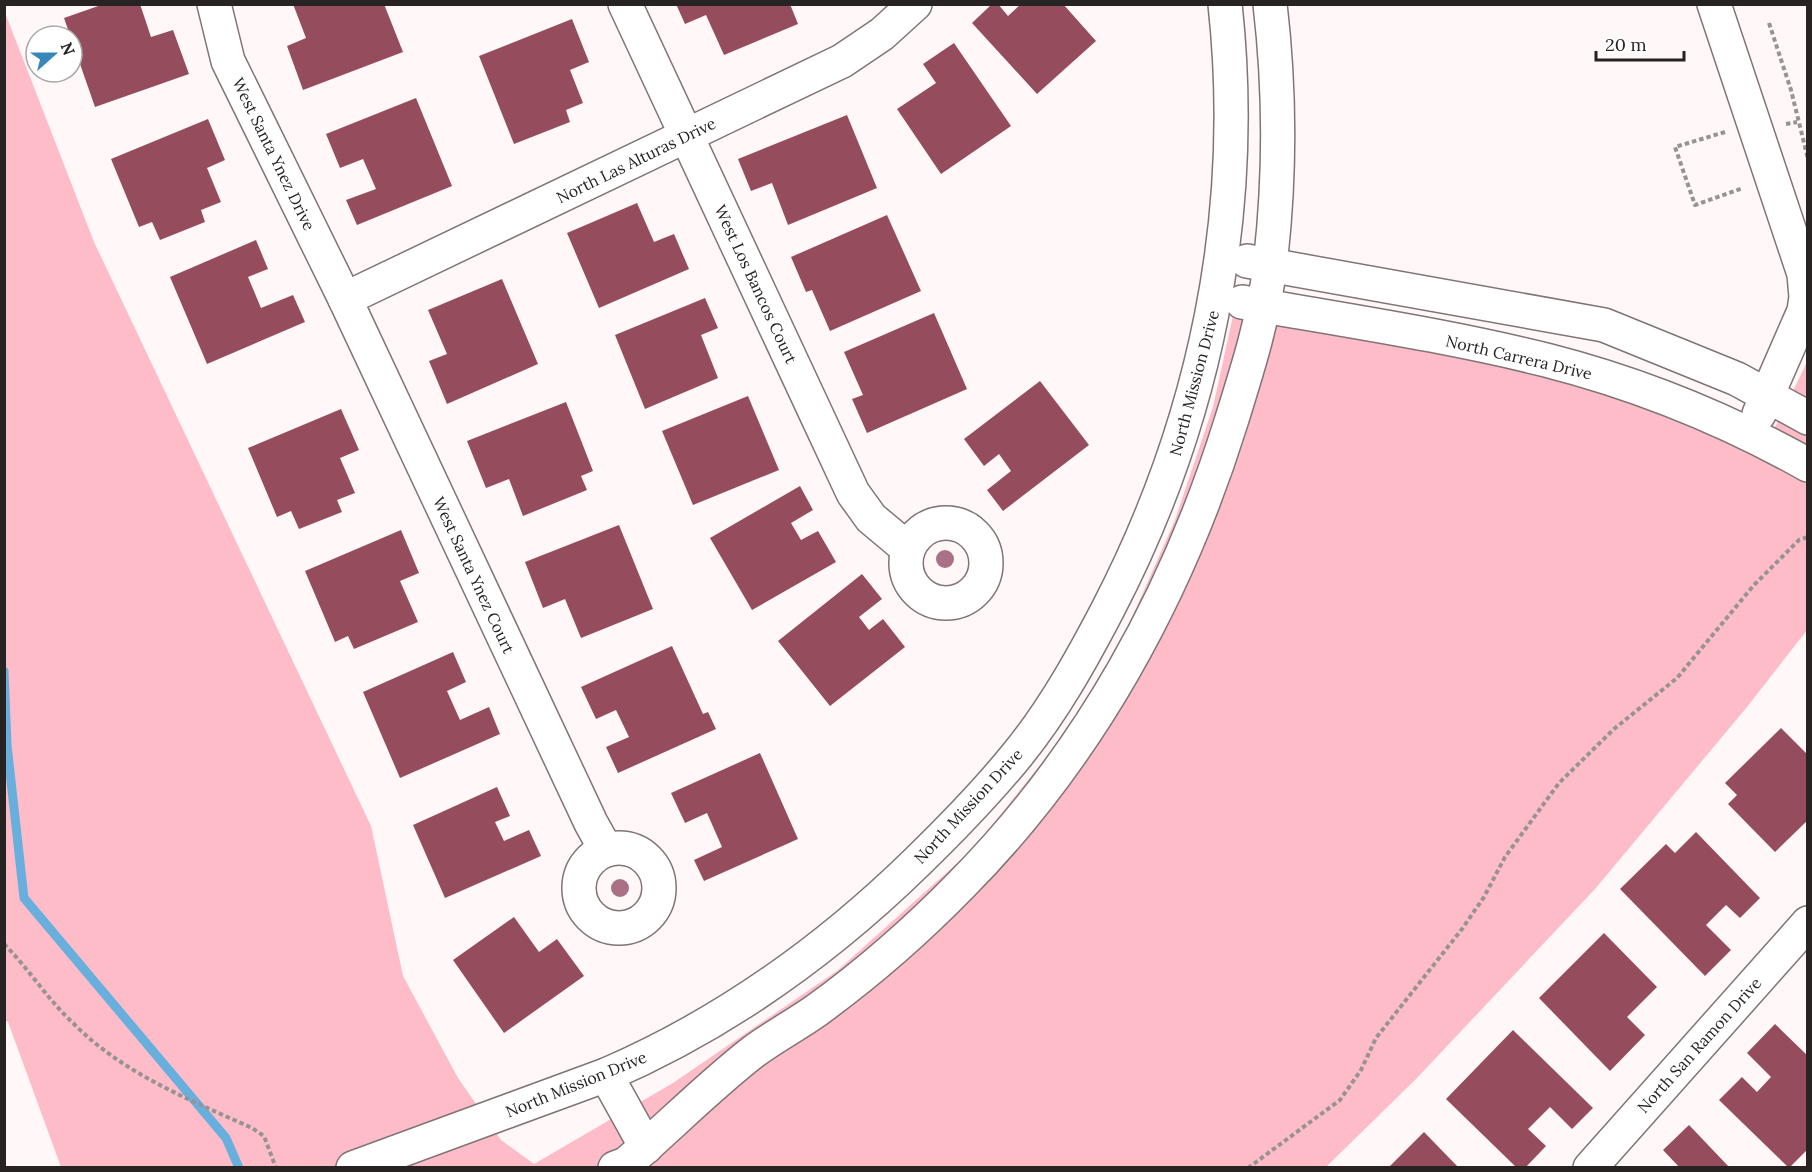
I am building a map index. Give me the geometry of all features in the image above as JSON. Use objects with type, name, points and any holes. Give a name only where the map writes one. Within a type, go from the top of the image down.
[{"type":"street","name":"West Santa Ynez Drive","points":[[214,4],[228,61],[345,299]]},
{"type":"street","name":"West Los Bancos Court","points":[[625,4],[853,493],[871,518],[908,549]]},
{"type":"street","name":"North Las Alturas Drive","points":[[345,299],[842,61],[882,34],[915,4]]},
{"type":"street","name":"North Mission Drive","points":[[353,1167],[606,1075],[641,1060],[738,1006],[827,944],[880,898],[967,812],[1018,754],[1054,703],[1089,645],[1137,552],[1173,464],[1191,408],[1207,347],[1223,257],[1231,135],[1231,79],[1225,4]]},
{"type":"street","points":[[606,1075],[627,1161],[747,1057],[855,981],[926,918],[1001,843],[1073,752],[1135,651],[1185,551],[1206,501],[1232,419],[1263,306],[1270,265],[1275,138],[1270,4]]},
{"type":"street","points":[[1714,4],[1779,192],[1804,274],[1806,297],[1804,311],[1768,396],[1748,434]]},
{"type":"street","points":[[1223,257],[1604,325],[1737,379],[1808,418]]},
{"type":"street","name":"North Carrera Drive","points":[[1216,298],[1546,360],[1653,395],[1748,434],[1808,465]]},
{"type":"street","name":"West Santa Ynez Court","points":[[345,299],[591,823],[606,850]]},
{"type":"street","name":"North San Ramon Drive","points":[[1590,1167],[1808,923]]},
{"type":"path","points":[[1769,23],[1791,90],[1808,159]]},
{"type":"path","points":[[1248,1167],[1340,1100],[1361,1070],[1376,1038],[1485,897],[1505,857],[1558,783],[1614,729],[1677,678],[1754,585],[1799,540],[1808,537]]},
{"type":"path","points":[[4,944],[72,1023],[100,1048],[165,1089],[252,1128],[264,1136],[276,1167]]},
{"type":"shaded area","points":[[4,10],[24,62],[24,84],[33,84],[94,242],[371,826],[403,976],[458,1078],[501,1140],[534,1164],[673,1083],[837,971],[974,848],[1100,690],[1175,520],[1213,407],[1234,311],[1479,355],[1634,402],[1761,456],[1807,362],[1807,630],[1747,707],[1595,889],[1416,1079],[1326,1167],[61,1167],[8,1022],[4,1020]]},
{"type":"building","points":[[104,4],[140,4],[151,37],[173,30],[189,74],[95,107],[84,75],[84,24],[66,24],[64,18]]},
{"type":"building","points":[[293,4],[384,4],[403,52],[303,90],[287,46],[306,38]]},
{"type":"building","points":[[676,4],[790,4],[798,24],[724,55],[706,15],[685,24]]},
{"type":"building","points":[[992,4],[998,4],[1008,16],[1021,4],[1063,4],[1096,41],[1037,94],[972,23]]},
{"type":"building","points":[[572,19],[589,62],[570,70],[583,103],[566,110],[570,122],[514,144],[479,56]]},
{"type":"building","points":[[954,43],[1011,126],[941,174],[897,109],[936,83],[923,64]]},
{"type":"building","points":[[416,98],[452,186],[357,225],[346,200],[376,189],[363,159],[340,168],[326,134]]},
{"type":"building","points":[[847,115],[877,188],[788,225],[772,183],[751,191],[738,159]]},
{"type":"building","points":[[208,119],[225,160],[207,168],[221,202],[201,210],[205,222],[160,240],[152,222],[139,227],[111,159]]},
{"type":"building","points":[[637,203],[654,242],[674,234],[689,269],[599,308],[567,233]]},
{"type":"building","points":[[887,215],[921,291],[830,331],[812,290],[806,292],[791,257]]},
{"type":"building","points":[[256,240],[268,269],[248,277],[261,308],[293,295],[305,322],[207,364],[170,277]]},
{"type":"building","points":[[502,279],[538,364],[447,404],[429,361],[447,354],[428,310]]},
{"type":"building","points":[[705,298],[718,328],[701,335],[718,378],[645,409],[615,335]]},
{"type":"building","points":[[934,313],[967,389],[867,433],[852,399],[863,395],[844,352]]},
{"type":"building","points":[[1040,381],[1089,445],[1003,511],[987,490],[1011,471],[999,454],[984,466],[964,439]]},
{"type":"building","points":[[748,396],[779,470],[693,505],[662,431]]},
{"type":"building","points":[[566,402],[593,471],[581,476],[587,490],[523,516],[509,479],[486,488],[467,441]]},
{"type":"building","points":[[341,409],[359,450],[340,458],[355,493],[337,500],[342,512],[299,529],[291,511],[277,517],[248,448]]},
{"type":"building","points":[[800,486],[813,510],[791,523],[801,540],[818,531],[836,562],[752,610],[710,538]]},
{"type":"building","points":[[619,525],[653,609],[581,638],[565,599],[543,608],[525,562]]},
{"type":"building","points":[[401,530],[419,573],[400,581],[418,622],[354,649],[348,636],[335,642],[305,571]]},
{"type":"building","points":[[862,574],[882,599],[859,617],[869,630],[883,619],[905,647],[830,706],[778,641]]},
{"type":"building","points":[[672,646],[703,714],[708,712],[716,729],[618,773],[606,747],[629,737],[616,710],[596,719],[581,687]]},
{"type":"building","points":[[453,652],[466,682],[447,691],[460,720],[489,707],[500,734],[400,778],[363,692]]},
{"type":"building","points":[[1781,728],[1808,755],[1808,820],[1775,852],[1728,804],[1737,795],[1725,783]]},
{"type":"building","points":[[760,753],[798,839],[704,881],[694,860],[722,847],[707,813],[685,823],[671,793]]},
{"type":"building","points":[[497,787],[510,816],[495,822],[504,841],[529,830],[541,856],[445,898],[413,825]]},
{"type":"building","points":[[1696,832],[1760,898],[1740,918],[1726,905],[1706,925],[1731,950],[1705,976],[1620,889],[1666,844],[1675,853]]},
{"type":"building","points":[[514,917],[539,952],[557,939],[584,976],[504,1033],[453,960]]},
{"type":"building","points":[[1604,933],[1657,987],[1627,1017],[1645,1035],[1610,1071],[1539,998]]},
{"type":"building","points":[[1775,1024],[1808,1056],[1808,1149],[1789,1168],[1719,1100],[1742,1077],[1757,1092],[1771,1077],[1747,1053]]},
{"type":"building","points":[[1513,1030],[1593,1108],[1572,1129],[1550,1107],[1528,1129],[1546,1146],[1525,1168],[1517,1168],[1446,1099]]},
{"type":"building","points":[[1689,1125],[1730,1168],[1680,1168],[1663,1150]]},
{"type":"building","points":[[1424,1132],[1459,1168],[1388,1168]]},
{"type":"waterway","points":[[4,671],[7,745],[24,898],[226,1138],[239,1168]]}]
